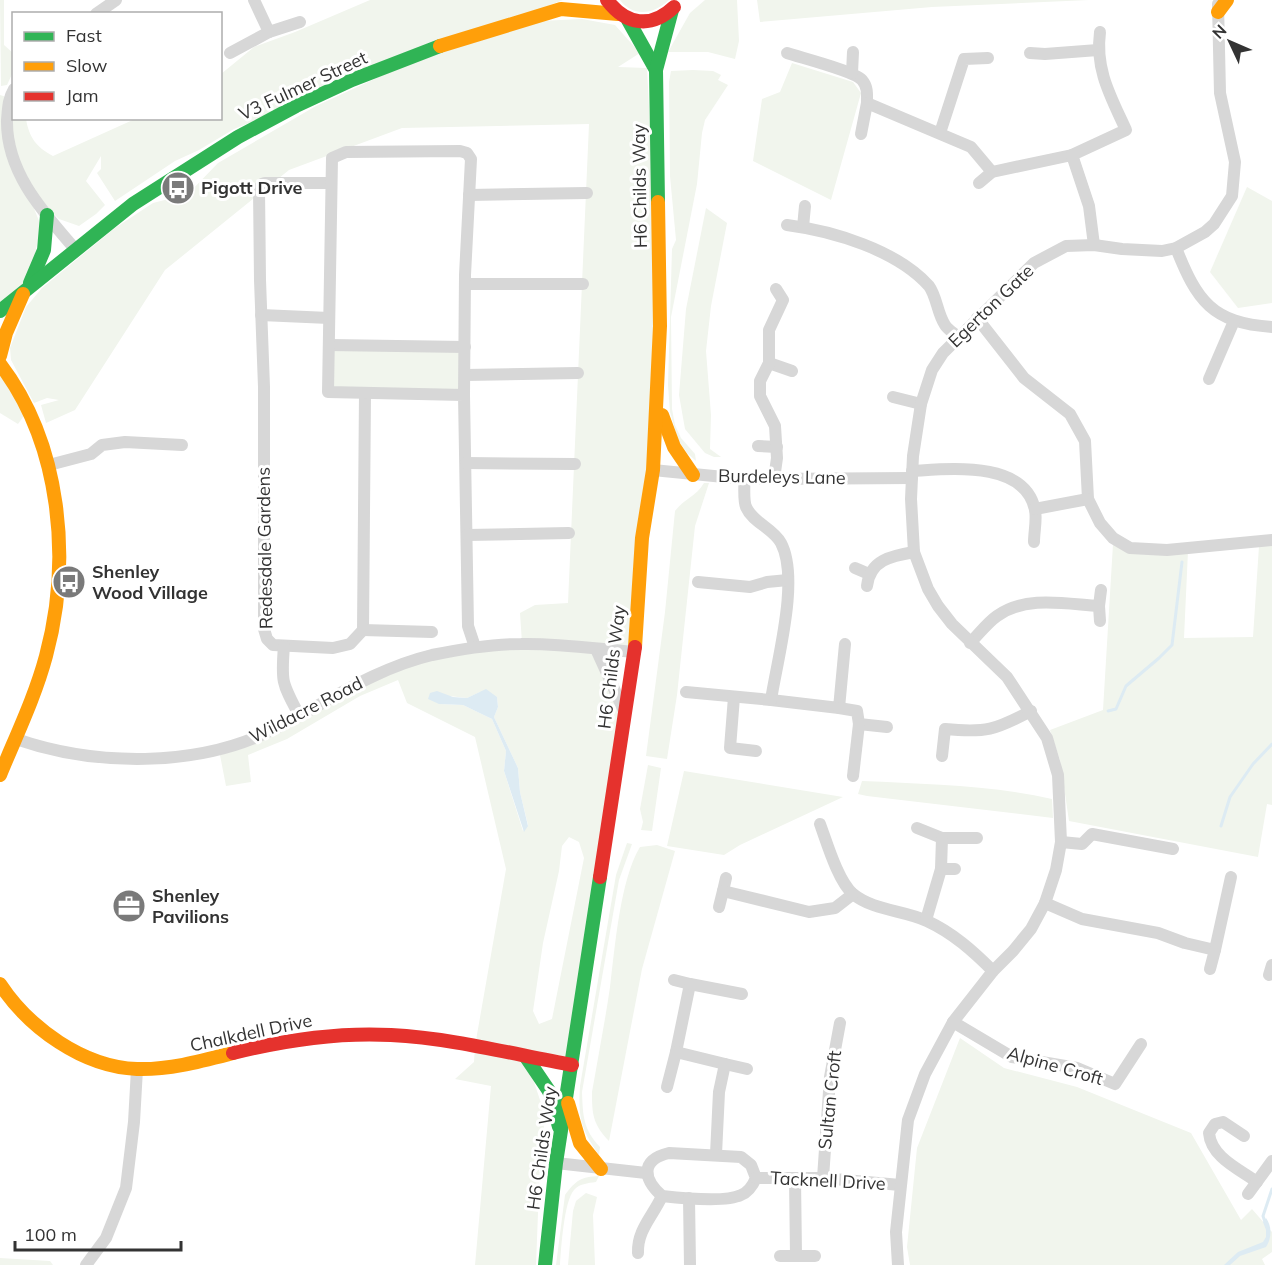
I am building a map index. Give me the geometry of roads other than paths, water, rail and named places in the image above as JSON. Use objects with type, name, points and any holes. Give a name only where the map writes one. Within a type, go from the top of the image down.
[{"type":"street","points":[[99,12],[116,0]]},
{"type":"street","points":[[254,0],[270,32]]},
{"type":"street","name":"H6 Childs Way","points":[[607,0],[623,17],[656,70]]},
{"type":"street","points":[[1218,6],[1227,0]]},
{"type":"street","name":"H6 Childs Way","points":[[545,1265],[556,1163],[634,652],[642,538],[653,470],[660,326],[656,70],[677,3]]},
{"type":"street","name":"V3 Fulmer Street","points":[[0,311],[133,204],[238,137],[352,80],[444,44],[566,5],[639,22],[663,17],[677,3]]},
{"type":"street","name":"Egerton Gate","points":[[898,1265],[896,1232],[908,1120],[925,1074],[953,1022],[993,970],[1013,951],[1030,929],[1045,903],[1056,870],[1061,842],[1058,775],[1047,738],[1007,677],[970,643],[938,606],[928,589],[914,552],[912,475],[921,404],[938,359],[1034,263],[1066,246],[1094,245],[1144,251],[1176,248],[1205,232],[1214,224],[1232,196],[1235,162],[1220,93],[1218,6]]},
{"type":"street","points":[[230,53],[270,32],[300,21]]},
{"type":"street","points":[[979,183],[992,172],[1072,155],[1131,128],[1102,76],[1098,50],[1100,32]]},
{"type":"street","points":[[1030,53],[1098,50]]},
{"type":"street","points":[[852,73],[853,52]]},
{"type":"street","points":[[788,53],[852,73],[862,80],[868,90],[861,134]]},
{"type":"street","points":[[940,133],[958,59],[987,58]]},
{"type":"street","points":[[7,94],[7,136],[12,160],[47,215],[75,249]]},
{"type":"street","points":[[867,102],[971,147],[992,172]]},
{"type":"street","points":[[465,395],[328,392],[332,158],[346,152],[460,151],[467,153],[471,159],[465,285],[465,395],[468,626],[475,647]]},
{"type":"street","points":[[1072,155],[1089,207],[1094,245]]},
{"type":"street","points":[[329,318],[261,315],[260,189],[262,184],[331,183]]},
{"type":"street","points":[[469,195],[587,193]]},
{"type":"street","points":[[803,227],[805,206]]},
{"type":"street","points":[[0,356],[6,333],[44,250],[47,215]]},
{"type":"street","points":[[787,225],[854,241],[879,251],[919,277],[931,289],[944,324],[958,337]]},
{"type":"street","points":[[1176,248],[1196,293],[1213,310],[1234,321],[1272,327]]},
{"type":"street","points":[[465,285],[583,284]]},
{"type":"street","points":[[774,479],[776,426],[760,396],[760,381],[769,363],[769,330],[783,300],[776,289]]},
{"type":"street","name":"Redesdale Gardens","points":[[261,315],[264,387],[264,629],[267,639],[273,645],[333,648],[350,644],[363,630]]},
{"type":"street","points":[[977,318],[1024,378],[1070,414],[1085,441],[1088,500],[1100,523],[1113,538],[1130,548],[1167,550],[1272,540]]},
{"type":"street","points":[[1209,379],[1234,321]]},
{"type":"street","points":[[329,345],[465,347]]},
{"type":"street","points":[[769,363],[792,371]]},
{"type":"street","points":[[0,364],[26,402],[49,465],[57,516],[59,548],[54,616],[48,649],[16,739],[0,775]]},
{"type":"street","points":[[465,375],[578,373]]},
{"type":"street","points":[[365,393],[363,630],[432,632]]},
{"type":"street","points":[[657,396],[668,437],[679,457],[693,475]]},
{"type":"street","points":[[893,397],[921,404]]},
{"type":"street","points":[[49,465],[91,454],[102,445],[125,441],[182,445]]},
{"type":"street","points":[[758,446],[777,447]]},
{"type":"street","points":[[466,463],[575,464]]},
{"type":"street","name":"Burdeleys Lane","points":[[653,470],[744,479],[774,479],[912,475],[975,468],[1013,479],[1026,491],[1035,509]]},
{"type":"street","points":[[744,479],[745,506],[757,521],[781,542],[785,554],[789,606],[771,700]]},
{"type":"street","points":[[1034,542],[1035,509],[1088,500]]},
{"type":"street","points":[[467,535],[569,533]]},
{"type":"street","points":[[855,568],[868,580],[883,560],[914,552]]},
{"type":"street","points":[[698,582],[725,591],[766,582],[788,580]]},
{"type":"street","points":[[1100,621],[1101,590]]},
{"type":"street","points":[[970,643],[996,616],[1016,606],[1040,603],[1099,606]]},
{"type":"street","name":"Wildacre Road","points":[[16,739],[40,747],[75,754],[118,758],[153,759],[216,751],[270,732],[374,675],[431,656],[475,647],[522,644],[634,652]]},
{"type":"street","points":[[839,708],[845,644]]},
{"type":"street","points":[[284,646],[281,677],[299,715]]},
{"type":"street","points":[[596,649],[625,714]]},
{"type":"street","points":[[686,692],[857,711],[859,724],[853,776]]},
{"type":"street","points":[[734,697],[730,748],[756,751]]},
{"type":"street","points":[[942,756],[945,723],[976,732],[1000,727],[1030,711]]},
{"type":"street","points":[[859,724],[887,727]]},
{"type":"street","points":[[820,824],[836,869],[853,894],[878,907],[926,920],[962,940],[993,970]]},
{"type":"street","points":[[917,828],[942,838],[977,838]]},
{"type":"street","points":[[1061,842],[1082,844],[1092,834],[1173,849]]},
{"type":"street","points":[[926,920],[941,869],[942,838]]},
{"type":"street","points":[[941,869],[955,869]]},
{"type":"street","points":[[1210,969],[1231,877]]},
{"type":"street","points":[[719,907],[726,878]]},
{"type":"street","points":[[723,891],[809,912],[835,908],[853,894]]},
{"type":"street","points":[[1045,903],[1082,919],[1158,933],[1185,943],[1215,950]]},
{"type":"street","points":[[674,980],[741,994]]},
{"type":"street","name":"Chalkdell Drive","points":[[0,984],[23,1014],[53,1038],[80,1053],[114,1065],[137,1069],[184,1066],[247,1049],[308,1037],[366,1034],[434,1039],[525,1058],[572,1065]]},
{"type":"street","points":[[667,1087],[690,984]]},
{"type":"street","name":"Alpine Croft","points":[[953,1022],[1012,1057],[1077,1068],[1115,1084],[1141,1044]]},
{"type":"street","name":"Sultan Croft","points":[[823,1178],[830,1077],[840,1023]]},
{"type":"street","points":[[676,1052],[747,1069]]},
{"type":"street","points":[[525,1058],[549,1091],[561,1132]]},
{"type":"street","points":[[716,1154],[719,1092],[725,1064]]},
{"type":"street","points":[[86,1265],[106,1238],[126,1188],[134,1122],[137,1069]]},
{"type":"street","points":[[566,1098],[580,1143],[601,1169]]},
{"type":"street","points":[[1244,1136],[1223,1122],[1213,1127],[1209,1137],[1220,1156],[1257,1182]]},
{"type":"street","name":"Tacknell Drive","points":[[646,1173],[649,1165],[659,1155],[669,1153],[716,1154],[741,1157],[751,1165],[756,1178],[752,1187],[742,1195],[729,1198],[662,1196]]},
{"type":"street","points":[[1248,1194],[1272,1161]]},
{"type":"street","points":[[556,1163],[646,1173],[651,1186],[662,1196],[641,1231],[637,1241],[638,1253]]},
{"type":"street","name":"Tacknell Drive","points":[[756,1178],[823,1178],[900,1185]]},
{"type":"street","points":[[795,1178],[796,1255]]},
{"type":"street","points":[[689,1198],[690,1265]]},
{"type":"street","points":[[780,1256],[815,1256]]},
{"type":"waterway","points":[[1108,711],[1116,709],[1126,686],[1172,645],[1182,562]]},
{"type":"waterway","points":[[1221,826],[1230,797],[1253,764],[1272,744]]},
{"type":"waterway","points":[[1265,1222],[1263,1216],[1272,1189]]},
{"type":"place","name":"Pigott Drive","points":[[178,188]]},
{"type":"place","name":"Shenley Wood Village","points":[[69,582]]},
{"type":"place","name":"Shenley Pavilions","points":[[129,906]]}]
